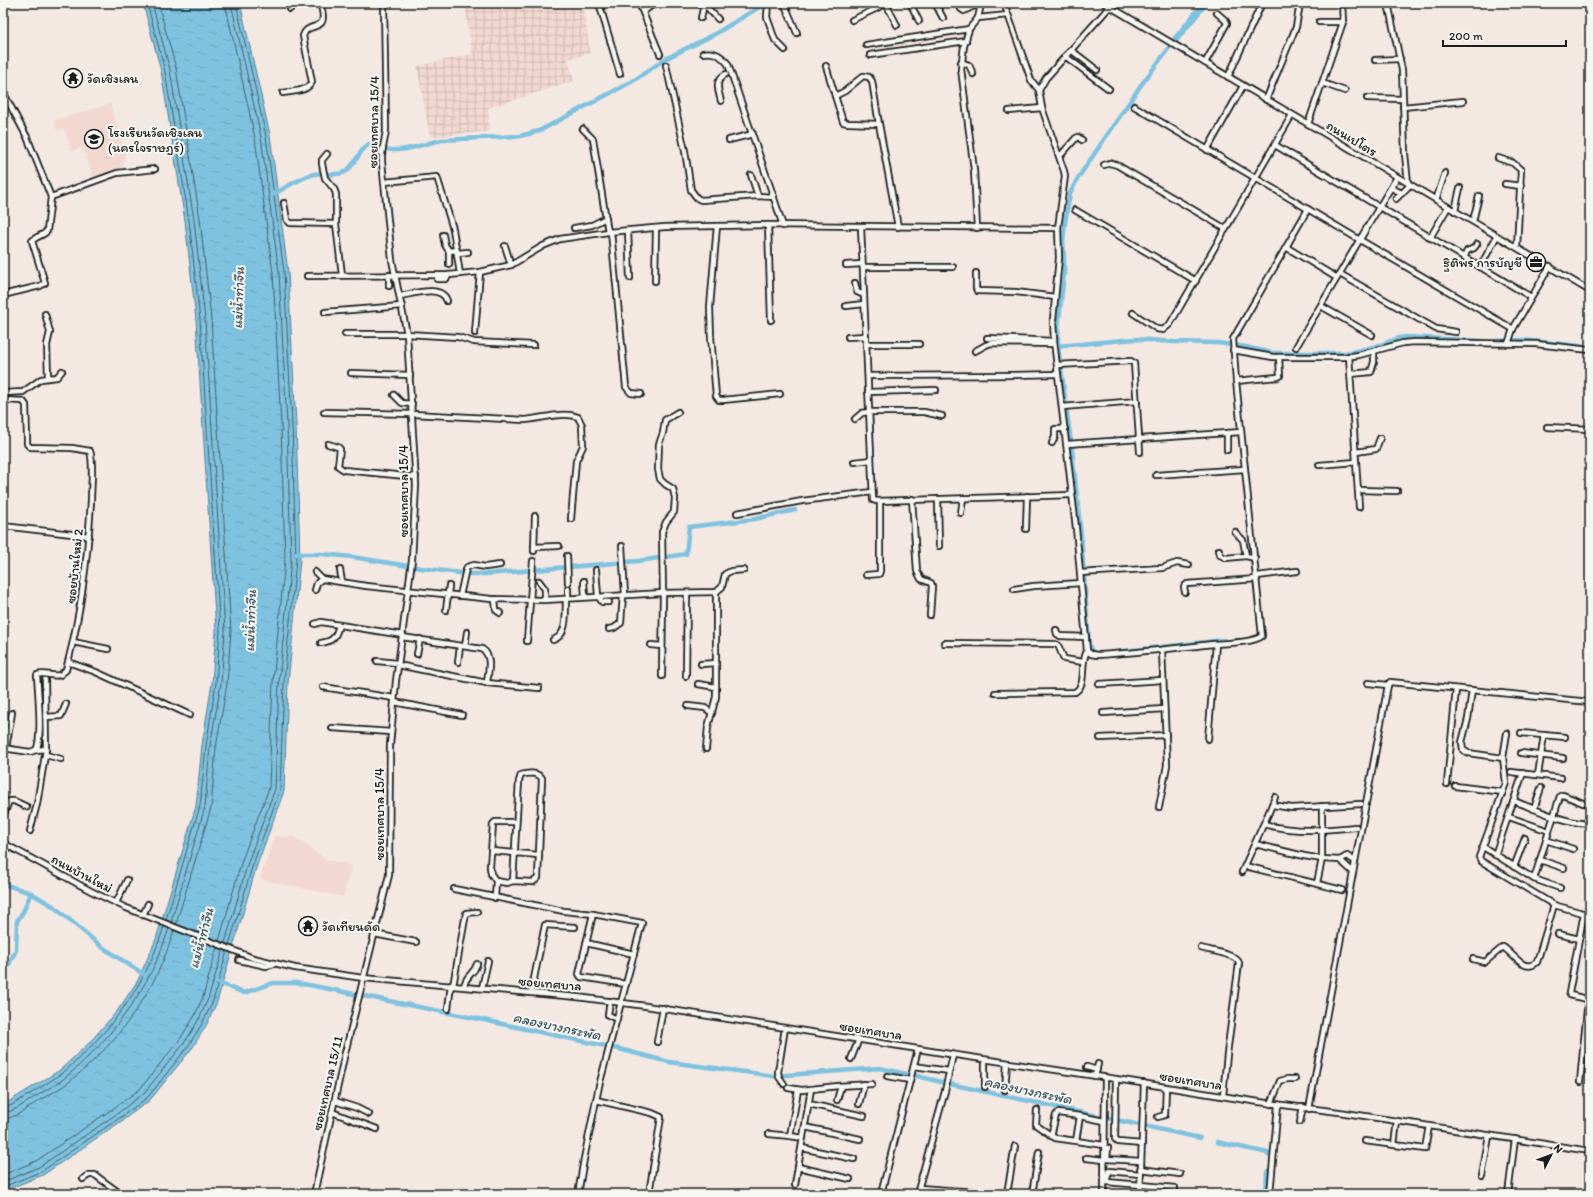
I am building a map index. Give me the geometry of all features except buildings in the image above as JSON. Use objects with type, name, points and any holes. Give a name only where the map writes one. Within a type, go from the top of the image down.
[{"type":"street","points":[[289,3],[290,9]]},
{"type":"street","points":[[283,93],[305,89],[310,86],[312,82],[303,36],[307,29],[315,27],[323,21],[324,14],[320,3]]},
{"type":"street","name":"ซอยเทศบาล 15/4","points":[[363,978],[390,866],[391,732],[398,664],[412,570],[416,477],[407,334],[400,296],[392,275],[384,182],[382,149],[386,130],[384,3]]},
{"type":"street","points":[[599,3],[620,74]]},
{"type":"street","points":[[639,3],[660,54]]},
{"type":"street","points":[[643,12],[655,3]]},
{"type":"street","points":[[701,18],[703,9],[702,3]]},
{"type":"street","points":[[702,3],[718,19]]},
{"type":"street","points":[[784,3],[797,33]]},
{"type":"street","points":[[852,20],[887,3],[897,25]]},
{"type":"street","points":[[910,3],[919,21]]},
{"type":"street","points":[[935,3],[943,18]]},
{"type":"street","points":[[958,3],[964,11],[974,6],[978,6],[980,10],[978,18],[969,30],[961,62],[974,170],[977,228]]},
{"type":"street","points":[[994,693],[1075,692],[1080,689],[1082,684],[1083,662],[1087,650],[1081,583],[1083,573],[1072,495],[1064,407],[1054,343],[1053,320],[1059,258],[1058,228],[1065,176],[1060,156],[1042,108],[1039,90],[1031,80],[1004,3]]},
{"type":"street","name":"ถนนเปโตร","points":[[1104,3],[1111,5],[1164,39],[1292,116],[1448,206],[1590,291]]},
{"type":"street","points":[[1228,77],[1262,3]]},
{"type":"street","points":[[1266,100],[1296,27],[1300,3]]},
{"type":"street","points":[[1308,124],[1343,22],[1342,3]]},
{"type":"street","points":[[1388,3],[1400,59],[1409,184],[1396,199]]},
{"type":"street","points":[[768,4],[766,17],[774,40],[784,50]]},
{"type":"street","points":[[1039,90],[1046,78],[1111,5]]},
{"type":"street","points":[[1205,63],[1226,23],[1225,20],[1217,13]]},
{"type":"street","points":[[978,18],[1008,15]]},
{"type":"street","points":[[1319,22],[1343,22]]},
{"type":"street","points":[[866,45],[969,30]]},
{"type":"street","points":[[870,54],[966,41]]},
{"type":"street","points":[[1071,50],[1097,70]]},
{"type":"street","points":[[703,53],[710,52],[720,56],[728,64],[729,73],[753,134],[783,226]]},
{"type":"street","points":[[1065,56],[1109,89]]},
{"type":"street","points":[[1375,60],[1400,59]]},
{"type":"street","points":[[961,62],[970,65],[973,74]]},
{"type":"street","points":[[666,65],[685,151],[691,190],[694,195],[701,200],[758,196],[774,197]]},
{"type":"street","points":[[826,66],[843,122],[879,124]]},
{"type":"street","points":[[721,101],[718,82],[719,78],[729,73]]},
{"type":"street","points":[[835,96],[845,91],[863,76],[869,77],[872,81],[898,227]]},
{"type":"street","points":[[1322,83],[1345,91]]},
{"type":"street","points":[[1207,150],[1243,86]]},
{"type":"street","points":[[3,92],[27,137],[51,197],[47,231],[32,241],[44,283],[40,286],[3,296]]},
{"type":"street","points":[[1367,98],[1403,99]]},
{"type":"street","points":[[1403,107],[1463,101]]},
{"type":"street","points":[[1134,106],[1308,210],[1513,329]]},
{"type":"street","points":[[1009,111],[1042,108]]},
{"type":"street","points":[[1133,313],[1158,329],[1166,329],[1196,281],[1292,116]]},
{"type":"street","points":[[583,129],[593,139],[606,218],[610,232],[626,387],[631,393],[641,394]]},
{"type":"street","points":[[729,140],[753,134]]},
{"type":"street","points":[[1060,156],[1076,138],[1078,137],[1082,140]]},
{"type":"street","points":[[1275,145],[1531,298]]},
{"type":"street","points":[[327,154],[322,160],[322,164],[325,178],[335,191],[336,224],[342,275]]},
{"type":"street","points":[[1498,158],[1513,163],[1520,168],[1521,186],[1517,247]]},
{"type":"street","points":[[1104,165],[1110,163],[1117,165],[1226,229]]},
{"type":"street","points":[[51,197],[116,173],[155,169]]},
{"type":"street","points":[[1436,200],[1445,173]]},
{"type":"street","points":[[751,175],[758,196]]},
{"type":"street","points":[[384,182],[437,176],[453,229],[460,274]]},
{"type":"street","points":[[1296,347],[1397,177]]},
{"type":"street","points":[[1505,184],[1521,186]]},
{"type":"street","points":[[1391,188],[1402,193]]},
{"type":"street","points":[[1455,211],[1460,188]]},
{"type":"street","points":[[1473,221],[1479,196]]},
{"type":"street","points":[[284,204],[287,220],[290,223],[336,224]]},
{"type":"street","points":[[1430,238],[1448,206]]},
{"type":"street","points":[[1075,210],[1196,281]]},
{"type":"street","points":[[1087,650],[1091,654],[1097,655],[1162,650],[1216,644],[1262,636],[1233,338],[1308,210]]},
{"type":"street","points":[[574,228],[592,225],[606,218]]},
{"type":"street","points":[[717,226],[710,307],[716,396],[719,400],[780,394]]},
{"type":"street","points":[[768,226],[772,320]]},
{"type":"street","points":[[307,276],[460,274],[480,272],[511,265],[543,246],[560,239],[610,232],[656,228],[783,226],[1058,228]]},
{"type":"street","points":[[861,227],[872,496]]},
{"type":"street","points":[[655,281],[656,228]]},
{"type":"street","points":[[628,231],[630,278]]},
{"type":"street","points":[[443,235],[448,251],[448,264]]},
{"type":"street","points":[[1480,267],[1497,236]]},
{"type":"street","points":[[1464,258],[1468,251],[1474,248],[1477,244]]},
{"type":"street","points":[[505,246],[511,265]]},
{"type":"street","points":[[1286,247],[1436,329],[1456,332]]},
{"type":"street","points":[[448,251],[468,252]]},
{"type":"street","points":[[846,265],[953,267]]},
{"type":"street","points":[[1509,341],[1513,329],[1550,266]]},
{"type":"street","points":[[475,333],[480,272]]},
{"type":"street","points":[[976,273],[976,288],[978,291],[1016,292],[1055,297]]},
{"type":"street","points":[[437,279],[446,279],[449,274]]},
{"type":"street","points":[[389,286],[392,275]]},
{"type":"street","points":[[855,283],[857,292],[864,294]]},
{"type":"street","points":[[400,296],[425,292],[440,292],[444,294],[447,302]]},
{"type":"street","points":[[846,306],[864,304]]},
{"type":"street","points":[[325,312],[402,306]]},
{"type":"street","points":[[1321,306],[1372,335]]},
{"type":"street","points":[[45,314],[50,332],[47,345],[48,377]]},
{"type":"street","points":[[345,334],[407,334],[458,337],[474,342],[534,345]]},
{"type":"street","points":[[848,337],[866,336]]},
{"type":"street","points":[[987,338],[1054,343]]},
{"type":"street","points":[[1233,348],[1279,357],[1349,356],[1414,342],[1509,341],[1590,350]]},
{"type":"street","points":[[975,351],[991,343],[1054,343]]},
{"type":"street","points":[[866,344],[919,344]]},
{"type":"street","points":[[1351,374],[1371,372],[1374,362],[1374,351]]},
{"type":"street","points":[[1349,356],[1359,507]]},
{"type":"street","points":[[1236,381],[1280,376],[1279,357]]},
{"type":"street","points":[[1058,365],[1133,362],[1140,452]]},
{"type":"street","points":[[3,393],[23,392],[38,380],[48,377],[57,377],[62,372]]},
{"type":"street","points":[[351,372],[410,374]]},
{"type":"street","points":[[868,376],[1014,376],[1058,374]]},
{"type":"street","points":[[868,392],[936,390]]},
{"type":"street","points":[[394,395],[402,403],[412,404]]},
{"type":"street","name":"ซอยบ้านใหม่ 2","points":[[3,400],[22,401],[26,405],[27,444],[30,447],[72,448],[90,451],[91,483],[89,536],[83,591],[74,642],[68,662],[62,674],[50,676],[42,674],[37,675],[39,714],[38,745],[36,750]]},
{"type":"street","points":[[1064,407],[1137,401]]},
{"type":"street","points":[[324,412],[413,414],[524,420],[536,420],[556,415],[578,417],[582,425],[583,446],[576,461],[571,519]]},
{"type":"street","points":[[662,676],[662,532],[666,522],[674,512],[675,498],[673,489],[665,484],[659,475],[659,444],[663,433],[665,420],[678,412]]},
{"type":"street","points":[[855,419],[862,413],[869,412],[924,412],[942,416]]},
{"type":"street","points":[[1547,427],[1590,430]]},
{"type":"street","points":[[1052,443],[1055,437],[1055,429],[1065,429]]},
{"type":"street","points":[[1067,444],[1241,432]]},
{"type":"street","points":[[1226,433],[1227,450]]},
{"type":"street","points":[[1356,452],[1376,449],[1380,438]]},
{"type":"street","points":[[328,444],[338,446],[340,453],[338,466],[344,470],[416,477]]},
{"type":"street","points":[[854,462],[871,460]]},
{"type":"street","points":[[1319,465],[1356,462]]},
{"type":"street","points":[[1156,475],[1246,469]]},
{"type":"street","points":[[1358,490],[1397,491]]},
{"type":"street","points":[[737,513],[802,501],[872,496],[880,501],[1072,495]]},
{"type":"street","points":[[1026,529],[1027,496]]},
{"type":"street","points":[[962,513],[963,498]]},
{"type":"street","points":[[912,499],[917,571],[921,579],[932,586],[930,616]]},
{"type":"street","points":[[938,499],[939,546]]},
{"type":"street","points":[[866,575],[876,575],[879,574],[880,571],[880,501]]},
{"type":"street","points":[[535,516],[534,549],[559,546]]},
{"type":"street","points":[[3,526],[89,536]]},
{"type":"street","points":[[1235,532],[1243,540],[1246,556]]},
{"type":"street","points":[[608,629],[614,628],[621,623],[624,595],[624,564],[622,546]]},
{"type":"street","points":[[1219,550],[1220,555],[1224,558],[1246,556],[1255,558]]},
{"type":"street","points":[[567,556],[568,583]]},
{"type":"street","points":[[1083,573],[1162,568],[1177,563],[1188,564]]},
{"type":"street","points":[[460,596],[467,567],[474,565],[488,567],[500,565]]},
{"type":"street","points":[[527,641],[533,566]]},
{"type":"street","points":[[340,570],[342,582]]},
{"type":"street","points":[[596,570],[598,596],[602,602],[609,602]]},
{"type":"street","points":[[315,572],[322,579],[448,595],[495,599],[545,600],[598,596],[716,592],[722,587],[725,574],[731,571],[744,570]]},
{"type":"street","points":[[1185,592],[1184,587],[1187,584],[1298,571]]},
{"type":"street","points":[[315,590],[317,583],[322,579]]},
{"type":"street","points":[[539,581],[545,589],[545,600]]},
{"type":"street","points":[[584,581],[585,597]]},
{"type":"street","points":[[1014,589],[1034,586],[1081,583]]},
{"type":"street","points":[[446,610],[449,586]]},
{"type":"street","points":[[553,640],[561,636],[565,626],[568,589]]},
{"type":"street","points":[[706,749],[708,727],[716,702],[716,592]]},
{"type":"street","points":[[686,676],[687,593]]},
{"type":"street","points":[[495,599],[496,610],[500,613]]},
{"type":"street","points":[[315,624],[321,622],[420,640],[482,649],[487,653],[489,662],[487,683]]},
{"type":"street","points":[[321,643],[330,641],[335,637],[339,625]]},
{"type":"street","points":[[1056,630],[1057,634],[1060,636],[1086,637]]},
{"type":"street","points":[[458,662],[467,632]]},
{"type":"street","points":[[418,654],[420,640]]},
{"type":"street","points":[[74,642],[108,649]]},
{"type":"street","points":[[944,643],[1055,644],[1058,645],[1064,659],[1083,662]]},
{"type":"street","points":[[1208,739],[1216,644]]},
{"type":"street","points":[[651,645],[662,646]]},
{"type":"street","points":[[1159,807],[1167,765],[1162,650]]},
{"type":"street","points":[[377,661],[487,683],[539,688]]},
{"type":"street","points":[[68,662],[96,672],[190,715]]},
{"type":"street","points":[[701,664],[716,663]]},
{"type":"street","points":[[30,831],[37,804],[46,755],[45,680]]},
{"type":"street","points":[[1099,684],[1163,680]]},
{"type":"street","points":[[1368,683],[1388,685],[1390,682],[1590,702]]},
{"type":"street","points":[[698,684],[716,687]]},
{"type":"street","points":[[1309,1109],[1388,685]]},
{"type":"street","points":[[323,688],[394,700],[462,715]]},
{"type":"street","points":[[1447,784],[1456,689]]},
{"type":"street","points":[[1472,690],[1468,720],[1462,742],[1463,750],[1468,753],[1503,758]]},
{"type":"street","points":[[46,717],[61,716],[66,704]]},
{"type":"street","points":[[688,706],[705,708],[712,713]]},
{"type":"street","points":[[1103,712],[1164,709]]},
{"type":"street","points":[[12,713],[4,748],[30,752],[46,749]]},
{"type":"street","points":[[3,720],[10,722]]},
{"type":"street","points":[[332,728],[391,732]]},
{"type":"street","points":[[1507,733],[1503,758],[1506,783],[1479,856],[1481,860],[1554,905],[1590,915]]},
{"type":"street","points":[[1521,733],[1565,737]]},
{"type":"street","points":[[1100,738],[1166,735]]},
{"type":"street","points":[[1538,775],[1544,735]]},
{"type":"street","points":[[1521,753],[1563,758]]},
{"type":"street","points":[[46,755],[61,759]]},
{"type":"street","points":[[1511,772],[1561,778]]},
{"type":"street","points":[[1495,855],[1523,773]]},
{"type":"street","points":[[496,881],[507,883],[513,881],[533,882],[538,878],[542,778],[537,774],[521,775],[519,781],[513,881]]},
{"type":"street","points":[[1455,786],[1503,792]]},
{"type":"street","points":[[1534,809],[1541,788]]},
{"type":"street","points":[[1534,879],[1561,795],[1583,803]]},
{"type":"street","points":[[1242,872],[1275,797]]},
{"type":"street","points":[[3,816],[9,801],[14,801],[27,807]]},
{"type":"street","points":[[1514,801],[1554,816],[1590,824]]},
{"type":"street","points":[[1272,805],[1292,808],[1361,804]]},
{"type":"street","points":[[1317,883],[1322,859],[1322,806]]},
{"type":"street","points":[[1509,817],[1549,831]]},
{"type":"street","points":[[495,898],[496,881],[491,874],[494,823],[516,822]]},
{"type":"street","points":[[1264,824],[1280,828],[1322,830],[1356,827]]},
{"type":"street","points":[[1514,867],[1525,838]]},
{"type":"street","points":[[1546,840],[1573,848]]},
{"type":"street","name":"ถนนบ้านใหม่","points":[[3,843],[91,891],[153,919]]},
{"type":"street","points":[[1255,844],[1293,854],[1322,859],[1340,860],[1347,856],[1355,861]]},
{"type":"street","points":[[1485,848],[1534,879],[1560,888]]},
{"type":"street","points":[[492,851],[538,855]]},
{"type":"street","points":[[1340,860],[1354,872]]},
{"type":"street","points":[[1540,860],[1564,868]]},
{"type":"street","points":[[1245,866],[1342,890]]},
{"type":"street","points":[[116,903],[127,880]]},
{"type":"street","points":[[454,889],[564,911],[594,914],[642,923],[596,1100],[578,1194]]},
{"type":"street","points":[[143,915],[148,904]]},
{"type":"street","points":[[1473,958],[1486,962],[1503,947],[1524,965],[1534,965],[1537,962],[1554,905]]},
{"type":"street","points":[[448,1009],[466,913],[477,912]]},
{"type":"street","points":[[1580,1082],[1589,1000],[1570,995],[1569,993],[1584,913]]},
{"type":"street","points":[[594,914],[579,972],[580,976],[626,984]]},
{"type":"street","name":"ซอยเทศบาล","points":[[153,919],[253,958],[300,969],[363,978],[531,992],[622,1002],[985,1060],[1116,1078],[1271,1104],[1303,1107],[1590,1151]]},
{"type":"street","points":[[531,992],[545,925],[575,927]]},
{"type":"street","points":[[374,934],[416,942]]},
{"type":"street","points":[[1558,934],[1579,939]]},
{"type":"street","points":[[586,943],[634,954]]},
{"type":"street","points":[[1201,948],[1233,957],[1240,963],[1227,1054],[1223,1096]]},
{"type":"street","points":[[239,960],[266,966],[274,964]]},
{"type":"street","points":[[482,988],[488,962]]},
{"type":"street","points":[[464,986],[466,978],[474,972],[477,964]]},
{"type":"street","name":"ซอยเทศบาล 15/11","points":[[314,1194],[363,978]]},
{"type":"street","points":[[610,1001],[608,1015],[617,1019]]},
{"type":"street","points":[[657,1042],[663,1008]]},
{"type":"street","points":[[784,1084],[779,1075],[786,1028]]},
{"type":"street","points":[[851,1060],[859,1039]]},
{"type":"street","points":[[881,1194],[918,1049]]},
{"type":"street","points":[[917,1194],[953,1055]]},
{"type":"street","points":[[985,1060],[985,1087]]},
{"type":"street","points":[[1005,1090],[1007,1063]]},
{"type":"street","points":[[914,1066],[949,1071]]},
{"type":"street","points":[[1087,1067],[1097,1067],[1095,1076]]},
{"type":"street","points":[[887,1076],[910,1080]]},
{"type":"street","points":[[1105,1077],[1104,1121],[1107,1161],[1106,1194]]},
{"type":"street","points":[[1116,1078],[1116,1142],[1142,1144]]},
{"type":"street","points":[[1271,1104],[1280,1081],[1295,1079]]},
{"type":"street","points":[[1140,1194],[1144,1083]]},
{"type":"street","points":[[859,1104],[864,1084]]},
{"type":"street","points":[[788,1088],[798,1090],[872,1084]]},
{"type":"street","points":[[837,1100],[841,1086]]},
{"type":"street","points":[[1158,1117],[1165,1115],[1166,1087]]},
{"type":"street","points":[[795,1185],[811,1089]]},
{"type":"street","points":[[790,1136],[798,1090]]},
{"type":"street","points":[[596,1100],[661,1117],[649,1194]]},
{"type":"street","points":[[334,1101],[357,1108],[369,1114]]},
{"type":"street","points":[[809,1104],[864,1116]]},
{"type":"street","points":[[1270,1194],[1278,1105]]},
{"type":"street","points":[[1300,1122],[1303,1107]]},
{"type":"street","points":[[1037,1110],[1036,1125],[1051,1136],[1106,1147]]},
{"type":"street","points":[[332,1112],[377,1129]]},
{"type":"street","points":[[1051,1136],[1056,1115],[1058,1113],[1104,1121]]},
{"type":"street","points":[[1076,1141],[1080,1116]]},
{"type":"street","points":[[1394,1145],[1397,1121]]},
{"type":"street","points":[[1365,1141],[1425,1149],[1430,1126]]},
{"type":"street","points":[[805,1127],[860,1139]]},
{"type":"street","points":[[769,1134],[803,1138]]},
{"type":"street","points":[[1482,1176],[1489,1136]]},
{"type":"street","points":[[1508,1194],[1517,1140]]},
{"type":"street","points":[[1511,1194],[1517,1140]]},
{"type":"street","points":[[919,1188],[1006,1194],[1015,1146]]},
{"type":"street","points":[[802,1148],[854,1159]]},
{"type":"street","points":[[1032,1194],[1039,1152]]},
{"type":"street","points":[[1086,1158],[1107,1161],[1141,1161]]},
{"type":"street","points":[[798,1167],[850,1179]]},
{"type":"street","points":[[1106,1194],[1109,1171],[1140,1171],[1180,1174]]},
{"type":"street","points":[[82,1179],[95,1175],[121,1194]]},
{"type":"street","points":[[1107,1182],[1175,1188]]},
{"type":"shaded area","points":[[465,3],[583,3],[590,53],[568,59],[574,81],[488,108],[490,131],[430,137],[417,66],[472,54]]},
{"type":"shaded area","name":"โรงเรียนวัดเชิงเลน (นครใจราษฎร์)","points":[[110,104],[125,154],[123,167],[93,178],[83,147],[71,151],[64,129],[57,130],[54,120]]},
{"type":"shaded area","points":[[274,836],[295,837],[327,860],[352,865],[343,897],[260,879]]},
{"type":"water","name":"แม่น้ำท่าจีน","points":[[143,3],[240,3],[270,135],[288,272],[296,424],[300,560],[288,683],[284,791],[257,865],[217,1002],[207,1024],[193,1047],[150,1100],[43,1175],[3,1191],[3,1105],[60,1070],[89,1043],[118,1010],[138,980],[156,939],[196,806],[202,745],[212,683],[216,631],[196,320],[185,221],[161,71]]},
{"type":"waterway","points":[[272,195],[314,174],[337,174],[345,172],[352,166],[362,150],[369,144],[390,150],[399,150],[442,140],[520,136],[539,131],[633,81],[665,59],[715,34],[766,3]]},
{"type":"waterway","points":[[1175,40],[1205,3]]},
{"type":"waterway","points":[[1098,653],[1091,650],[1089,644],[1081,536],[1072,450],[1058,346],[1058,328],[1064,273],[1063,241],[1065,222],[1070,193],[1078,178],[1141,85],[1175,40]]},
{"type":"waterway","points":[[1058,346],[1135,339],[1218,343],[1272,353],[1347,353],[1407,337],[1482,341]]},
{"type":"waterway","points":[[1496,341],[1523,340],[1590,347]]},
{"type":"waterway","points":[[294,554],[322,554],[352,557],[468,574],[487,574],[638,561],[686,554],[689,527],[755,519],[795,510]]},
{"type":"waterway","points":[[1116,652],[1224,640]]},
{"type":"waterway","points":[[3,884],[31,893],[53,906],[102,947],[145,975]]},
{"type":"waterway","points":[[3,976],[16,950],[17,921],[23,912],[31,893]]},
{"type":"waterway","name":"คลองบางกระพัด","points":[[216,982],[244,993],[273,983],[296,983],[309,985],[479,1019],[619,1049],[669,1062],[774,1076],[880,1068],[911,1075]]},
{"type":"waterway","name":"คลองบางกระพัด","points":[[913,1075],[945,1083]]},
{"type":"waterway","name":"คลองบางกระพัด","points":[[950,1084],[1102,1117]]},
{"type":"waterway","name":"คลองบางกระพัด","points":[[1107,1118],[1200,1138]]},
{"type":"waterway","name":"คลองบางกระพัด","points":[[1217,1142],[1268,1153],[1268,1155]]},
{"type":"waterway","name":"คลองบางกระพัด","points":[[1266,1194],[1267,1172]]},
{"type":"place","name":"วัดเชิงเลน","points":[[73,78]]},
{"type":"place","name":"โรงเรียนวัดเชิงเลน (นครใจราษฎร์)","points":[[94,139]]},
{"type":"place","name":"ฐิติพร การบัญชี","points":[[1536,262]]},
{"type":"place","name":"วัดเทียนดัด","points":[[308,926]]}]
